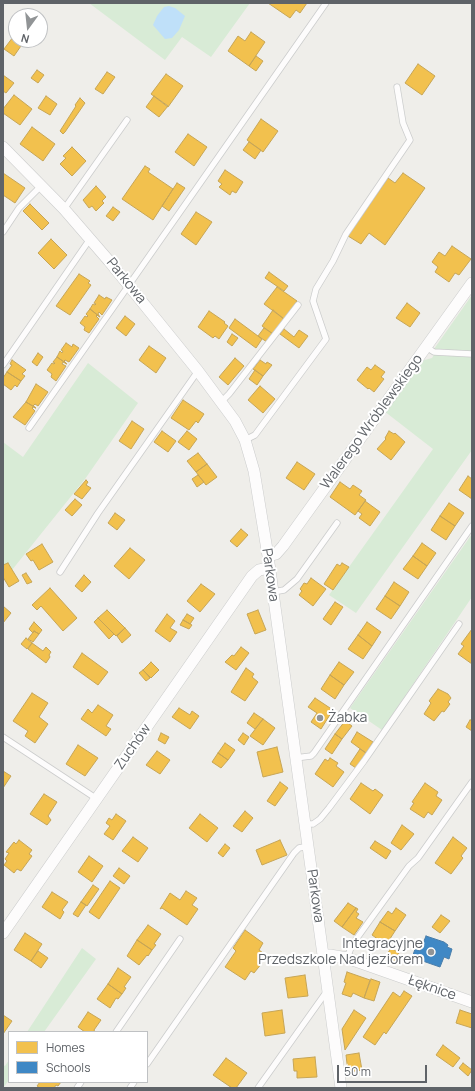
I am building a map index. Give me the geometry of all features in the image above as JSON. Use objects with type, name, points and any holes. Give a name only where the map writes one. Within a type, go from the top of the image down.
[{"type":"street","name":"Parkowa","points":[[3,147],[91,238],[198,371],[235,421],[244,440],[254,471],[268,556],[328,989],[340,1088]]},
{"type":"street","name":"Walerego Wróblewskiego","points":[[268,556],[276,554],[283,546],[472,283]]},
{"type":"street","name":"Zuchów","points":[[3,933],[252,576],[259,570],[269,568]]},
{"type":"street","name":"Łęknice","points":[[323,955],[347,958],[472,1002]]},
{"type":"lane","points":[[28,428],[326,3]]},
{"type":"lane","points":[[244,440],[255,435],[326,339],[313,301],[316,289],[333,261],[346,234],[410,140],[403,123],[397,87]]},
{"type":"lane","points":[[64,209],[127,120]]},
{"type":"lane","points":[[3,232],[19,208],[41,186]]},
{"type":"lane","points":[[3,365],[91,238]]},
{"type":"lane","points":[[221,402],[229,394],[298,305]]},
{"type":"lane","points":[[426,347],[434,352],[472,354]]},
{"type":"lane","points":[[60,572],[98,513],[198,371]]},
{"type":"lane","points":[[272,592],[284,590],[297,579],[337,522]]},
{"type":"lane","points":[[295,758],[308,756],[314,753],[472,526]]},
{"type":"lane","points":[[305,824],[313,824],[320,819],[329,808],[364,761],[459,624]]},
{"type":"lane","points":[[3,738],[96,799]]},
{"type":"lane","points":[[347,958],[352,945],[388,894],[409,866],[418,858],[472,782]]},
{"type":"lane","points":[[148,1063],[294,853],[299,848],[308,846]]},
{"type":"lane","points":[[117,1031],[180,939]]},
{"type":"lane","points":[[258,1088],[328,989]]},
{"type":"green space","points":[[89,3],[250,3],[211,57],[182,37],[165,60]]},
{"type":"green space","points":[[472,295],[472,450],[356,613],[329,595],[433,449],[384,411],[421,361],[432,358],[437,350],[434,349]]},
{"type":"green space","points":[[88,363],[138,403],[85,479],[12,570],[8,563],[3,565],[3,442],[23,457]]},
{"type":"green space","points":[[472,534],[472,597],[382,730],[350,708]]},
{"type":"green space","points":[[82,948],[96,959],[45,1031],[28,1031]]},
{"type":"green space","points":[[8,1062],[8,1081],[3,1088],[3,1065],[5,1066]]},
{"type":"water","points":[[169,6],[175,8],[185,16],[179,30],[172,38],[165,39],[153,25],[157,16],[164,7]]},
{"type":"building: Homes","points":[[268,3],[307,3],[300,13],[296,10],[290,18]]},
{"type":"building: Homes","points":[[251,32],[265,42],[249,66],[228,51],[238,36],[245,41]]},
{"type":"building: Homes","points":[[8,44],[8,48],[20,48],[14,56],[4,49]]},
{"type":"building: Homes","points":[[256,56],[263,61],[256,71],[249,66]]},
{"type":"building: Homes","points":[[418,64],[435,76],[422,95],[405,83]]},
{"type":"building: Homes","points":[[37,70],[44,75],[38,83],[31,78]]},
{"type":"building: Homes","points":[[107,72],[115,77],[103,94],[95,89]]},
{"type":"building: Homes","points":[[166,74],[183,86],[168,107],[151,94]]},
{"type":"building: Homes","points":[[3,75],[14,83],[6,93],[3,91]]},
{"type":"building: Homes","points":[[14,95],[32,109],[20,125],[3,113],[3,109]]},
{"type":"building: Homes","points":[[46,96],[57,104],[50,115],[38,108]]},
{"type":"building: Homes","points":[[154,96],[168,106],[159,117],[146,107]]},
{"type":"building: Homes","points":[[80,98],[85,103],[63,134],[60,131]]},
{"type":"building: Homes","points":[[261,119],[278,131],[263,152],[247,140]]},
{"type":"building: Homes","points":[[32,127],[55,144],[43,161],[20,144]]},
{"type":"building: Homes","points":[[188,134],[207,147],[194,166],[175,152]]},
{"type":"building: Homes","points":[[249,142],[261,150],[255,159],[243,150]]},
{"type":"building: Homes","points":[[72,147],[86,161],[72,176],[60,164],[66,158],[63,156]]},
{"type":"building: Homes","points":[[145,166],[150,169],[148,172],[173,189],[153,220],[122,199]]},
{"type":"building: Homes","points":[[225,170],[243,182],[236,193],[232,191],[230,195],[219,187],[222,184],[218,181]]},
{"type":"building: Homes","points":[[3,173],[25,188],[15,203],[3,195]]},
{"type":"building: Homes","points":[[403,173],[425,188],[385,245],[369,233],[361,244],[348,236],[388,178],[395,183]]},
{"type":"building: Homes","points":[[177,183],[185,188],[169,211],[162,206]]},
{"type":"building: Homes","points":[[96,186],[106,197],[102,201],[104,203],[96,211],[92,206],[89,208],[83,200]]},
{"type":"building: Homes","points":[[30,204],[49,223],[42,230],[23,211]]},
{"type":"building: Homes","points":[[113,207],[120,212],[113,221],[106,216]]},
{"type":"building: Homes","points":[[196,212],[212,222],[196,245],[181,234]]},
{"type":"building: Homes","points":[[51,239],[67,255],[54,269],[38,253]]},
{"type":"building: Homes","points":[[452,246],[471,259],[459,275],[455,273],[449,282],[435,272],[438,267],[432,262],[439,252],[445,256]]},
{"type":"building: Homes","points":[[269,272],[288,286],[284,291],[265,278]]},
{"type":"building: Homes","points":[[79,274],[90,281],[88,283],[91,285],[70,315],[56,306]]},
{"type":"building: Homes","points":[[277,287],[297,301],[284,319],[264,304]]},
{"type":"building: Homes","points":[[99,295],[105,299],[106,297],[112,300],[102,315],[99,312],[98,314],[100,317],[90,309],[93,304],[96,304],[94,303]]},
{"type":"building: Homes","points":[[407,303],[420,313],[410,327],[396,318]]},
{"type":"building: Homes","points":[[90,309],[100,317],[97,315],[96,316],[99,319],[89,333],[84,330],[85,327],[80,323],[85,316],[88,316],[86,314]]},
{"type":"building: Homes","points":[[273,310],[284,319],[273,334],[262,326]]},
{"type":"building: Homes","points":[[209,311],[225,322],[224,323],[228,326],[219,339],[215,336],[213,338],[198,327]]},
{"type":"building: Homes","points":[[125,316],[135,324],[126,336],[116,328]]},
{"type":"building: Homes","points":[[235,319],[262,339],[256,348],[229,328]]},
{"type":"building: Homes","points":[[264,328],[273,334],[267,342],[258,336]]},
{"type":"building: Homes","points":[[284,329],[294,337],[299,330],[308,336],[299,348],[280,334]]},
{"type":"building: Homes","points":[[232,334],[238,338],[232,346],[227,342]]},
{"type":"building: Homes","points":[[66,343],[72,347],[73,344],[79,348],[69,362],[64,361],[67,364],[57,357],[60,351],[62,353],[63,351],[61,350]]},
{"type":"building: Homes","points":[[149,346],[166,358],[156,373],[139,360]]},
{"type":"building: Homes","points":[[38,353],[43,357],[37,366],[32,362]]},
{"type":"building: Homes","points":[[57,357],[67,364],[63,362],[62,364],[66,366],[56,381],[51,377],[52,374],[47,370],[52,363],[55,363],[53,362]]},
{"type":"building: Homes","points":[[235,358],[244,366],[228,385],[219,377]]},
{"type":"building: Homes","points":[[12,360],[26,370],[22,374],[25,376],[21,381],[7,372],[12,365],[10,364]]},
{"type":"building: Homes","points":[[260,360],[266,364],[267,362],[272,365],[263,376],[253,369]]},
{"type":"building: Homes","points":[[375,365],[385,372],[381,377],[384,379],[374,392],[357,380],[367,367],[371,370]]},
{"type":"building: Homes","points":[[255,370],[263,376],[257,385],[249,379]]},
{"type":"building: Homes","points":[[7,372],[21,381],[17,387],[15,385],[11,390],[3,384],[3,378]]},
{"type":"building: Homes","points":[[36,384],[48,392],[38,406],[35,404],[33,406],[36,408],[26,402]]},
{"type":"building: Homes","points":[[260,386],[275,399],[263,413],[248,400]]},
{"type":"building: Homes","points":[[183,400],[204,414],[198,423],[196,421],[189,430],[171,418]]},
{"type":"building: Homes","points":[[26,402],[36,408],[32,408],[35,411],[25,425],[13,417]]},
{"type":"building: Homes","points":[[132,421],[144,429],[131,449],[119,441]]},
{"type":"building: Homes","points":[[162,431],[176,441],[168,452],[154,442]]},
{"type":"building: Homes","points":[[187,431],[197,439],[189,450],[178,442]]},
{"type":"building: Homes","points":[[389,431],[394,434],[395,433],[405,442],[391,460],[377,449],[386,439],[385,438]]},
{"type":"building: Homes","points":[[198,453],[207,464],[196,472],[187,461]]},
{"type":"building: Homes","points":[[297,462],[315,474],[304,490],[286,478]]},
{"type":"building: Homes","points":[[207,464],[217,477],[206,485],[196,472]]},
{"type":"building: Homes","points":[[198,475],[204,482],[197,487],[192,479]]},
{"type":"building: Homes","points":[[468,476],[472,479],[472,499],[459,490]]},
{"type":"building: Homes","points":[[86,480],[88,482],[86,485],[91,488],[82,499],[74,494]]},
{"type":"building: Homes","points":[[340,482],[350,489],[353,485],[362,491],[359,495],[366,500],[355,515],[330,497]]},
{"type":"building: Homes","points":[[75,499],[82,505],[72,516],[65,510]]},
{"type":"building: Homes","points":[[365,501],[380,512],[370,526],[359,518],[362,514],[358,511]]},
{"type":"building: Homes","points":[[449,503],[464,513],[455,526],[440,516]]},
{"type":"building: Homes","points":[[115,513],[125,520],[117,530],[108,523]]},
{"type":"building: Homes","points":[[440,516],[455,526],[446,540],[431,530]]},
{"type":"building: Homes","points":[[241,529],[248,535],[237,547],[230,541]]},
{"type":"building: Homes","points":[[422,543],[436,553],[427,566],[413,556]]},
{"type":"building: Homes","points":[[42,544],[53,562],[39,570],[33,560],[31,561],[26,554]]},
{"type":"building: Homes","points":[[130,548],[145,560],[129,579],[114,566]]},
{"type":"building: Homes","points":[[413,556],[427,566],[418,579],[403,569]]},
{"type":"building: Homes","points":[[8,563],[19,581],[9,587],[3,577],[3,565]]},
{"type":"building: Homes","points":[[342,563],[349,567],[333,590],[324,584],[337,564],[340,566]]},
{"type":"building: Homes","points":[[26,573],[32,582],[27,584],[22,575]]},
{"type":"building: Homes","points":[[84,575],[91,582],[82,592],[75,586]]},
{"type":"building: Homes","points":[[311,578],[326,589],[313,606],[299,595],[302,591],[300,589],[304,583],[307,584]]},
{"type":"building: Homes","points":[[394,582],[409,592],[400,606],[385,596]]},
{"type":"building: Homes","points":[[201,584],[215,594],[200,612],[187,601]]},
{"type":"building: Homes","points":[[50,588],[77,618],[63,631],[41,606],[37,610],[32,605]]},
{"type":"building: Homes","points":[[385,596],[400,606],[391,619],[376,609]]},
{"type":"building: Homes","points":[[335,602],[343,607],[331,625],[323,619]]},
{"type":"building: Homes","points":[[3,606],[11,613],[3,623]]},
{"type":"building: Homes","points":[[107,610],[125,628],[116,636],[98,618]]},
{"type":"building: Homes","points":[[258,610],[266,630],[255,634],[247,614]]},
{"type":"building: Homes","points":[[167,614],[175,621],[170,628],[177,632],[170,642],[155,631]]},
{"type":"building: Homes","points":[[187,614],[194,618],[190,624],[183,620]]},
{"type":"building: Homes","points":[[98,618],[114,634],[109,639],[94,622]]},
{"type":"building: Homes","points":[[183,620],[192,625],[189,629],[180,625]]},
{"type":"building: Homes","points":[[34,622],[42,630],[39,634],[34,631],[33,633],[29,629]]},
{"type":"building: Homes","points":[[367,622],[381,632],[372,646],[358,635]]},
{"type":"building: Homes","points":[[125,628],[131,635],[122,643],[117,636]]},
{"type":"building: Homes","points":[[472,629],[472,664],[458,654],[464,646],[461,644]]},
{"type":"building: Homes","points":[[34,631],[39,634],[33,642],[28,639]]},
{"type":"building: Homes","points":[[358,635],[372,646],[363,659],[348,649]]},
{"type":"building: Homes","points":[[26,638],[32,643],[27,649],[21,644]]},
{"type":"building: Homes","points":[[32,643],[43,651],[46,647],[51,652],[46,663],[28,649]]},
{"type":"building: Homes","points":[[241,647],[249,653],[236,670],[225,662],[232,655],[234,656]]},
{"type":"building: Homes","points":[[82,653],[108,672],[98,685],[73,667]]},
{"type":"building: Homes","points":[[151,662],[159,670],[151,678],[143,670]]},
{"type":"building: Homes","points":[[339,662],[354,672],[344,685],[330,675]]},
{"type":"building: Homes","points":[[246,668],[254,674],[252,677],[258,682],[245,701],[231,692]]},
{"type":"building: Homes","points":[[143,670],[150,678],[146,681],[139,673]]},
{"type":"building: Homes","points":[[330,675],[344,685],[335,699],[321,689]]},
{"type":"building: Homes","points":[[438,689],[448,694],[451,698],[448,702],[450,704],[434,721],[424,714],[431,703],[429,701]]},
{"type":"building: Homes","points":[[32,693],[48,703],[39,717],[48,724],[35,743],[25,736],[28,731],[13,721]]},
{"type":"building: Homes","points":[[315,698],[333,710],[321,729],[311,722],[317,713],[308,707]]},
{"type":"building: Homes","points":[[98,705],[113,715],[106,726],[111,729],[106,736],[81,719],[88,709],[92,713]]},
{"type":"building: Homes","points":[[179,708],[190,715],[192,711],[199,716],[190,729],[172,717]]},
{"type":"building: Homes","points":[[254,713],[263,719],[255,729],[247,723]]},
{"type":"building: Homes","points":[[263,719],[275,728],[263,745],[250,736]]},
{"type":"building: Homes","points":[[470,720],[472,720],[472,731],[466,727]]},
{"type":"building: Homes","points":[[345,721],[352,726],[342,739],[335,734]]},
{"type":"building: Homes","points":[[357,732],[373,742],[366,753],[351,742]]},
{"type":"building: Homes","points":[[161,733],[169,737],[165,744],[158,740]]},
{"type":"building: Homes","points":[[243,733],[249,737],[244,745],[238,740]]},
{"type":"building: Homes","points":[[335,734],[342,739],[332,754],[325,749]]},
{"type":"building: Homes","points":[[225,743],[235,750],[228,760],[218,753]]},
{"type":"building: Homes","points":[[78,745],[98,758],[85,776],[66,764]]},
{"type":"building: Homes","points":[[277,747],[283,772],[263,777],[257,752]]},
{"type":"building: Homes","points":[[360,749],[366,753],[356,768],[350,764]]},
{"type":"building: Homes","points":[[157,751],[170,760],[160,774],[146,765]]},
{"type":"building: Homes","points":[[218,753],[228,760],[221,768],[212,762]]},
{"type":"building: Homes","points":[[330,758],[338,763],[336,766],[344,772],[333,787],[315,774],[325,759],[328,761]]},
{"type":"building: Homes","points":[[3,771],[11,776],[3,788]]},
{"type":"building: Homes","points":[[280,782],[288,788],[275,806],[267,801]]},
{"type":"building: Homes","points":[[361,783],[373,791],[375,789],[383,795],[370,814],[350,799]]},
{"type":"building: Homes","points":[[425,783],[438,792],[436,796],[442,800],[432,815],[428,812],[424,818],[410,809],[414,803],[412,802]]},
{"type":"building: Homes","points":[[44,794],[57,802],[48,816],[51,820],[47,825],[30,814]]},
{"type":"building: Homes","points":[[245,811],[253,818],[242,832],[233,826]]},
{"type":"building: Homes","points":[[116,814],[126,821],[113,840],[104,834],[110,826],[106,823],[109,818],[112,820]]},
{"type":"building: Homes","points":[[200,814],[218,828],[207,842],[189,828]]},
{"type":"building: Homes","points":[[402,825],[414,834],[401,850],[391,843]]},
{"type":"building: Homes","points":[[133,837],[148,848],[138,862],[122,851]]},
{"type":"building: Homes","points":[[453,837],[467,848],[461,856],[463,858],[451,874],[435,863]]},
{"type":"building: Homes","points":[[19,840],[32,850],[29,854],[32,856],[21,871],[17,869],[14,873],[4,865],[7,861],[5,859],[9,853],[6,852],[14,842],[16,844]]},
{"type":"building: Homes","points":[[280,840],[287,855],[262,865],[256,850]]},
{"type":"building: Homes","points":[[375,841],[391,851],[386,859],[370,848]]},
{"type":"building: Homes","points":[[225,844],[230,848],[223,857],[218,853]]},
{"type":"building: Homes","points":[[89,856],[103,866],[92,882],[78,872]]},
{"type":"building: Homes","points":[[119,868],[130,876],[124,884],[113,876]]},
{"type":"building: Homes","points":[[110,881],[120,888],[99,919],[89,912]]},
{"type":"building: Homes","points":[[93,885],[99,889],[87,906],[81,902]]},
{"type":"building: Homes","points":[[186,891],[197,898],[192,905],[198,909],[187,925],[162,908],[160,909],[170,893],[180,900]]},
{"type":"building: Homes","points":[[52,892],[68,902],[62,910],[64,912],[60,919],[42,907]]},
{"type":"building: Homes","points":[[81,902],[86,905],[78,917],[73,914]]},
{"type":"building: Homes","points":[[348,903],[356,908],[342,927],[334,921]]},
{"type":"building: Homes","points":[[356,908],[358,909],[356,912],[359,914],[356,918],[363,922],[354,935],[342,927]]},
{"type":"building: Homes","points":[[396,908],[406,915],[395,931],[380,922],[388,911],[392,914]]},
{"type":"building: Homes","points":[[441,915],[450,921],[440,933],[432,927]]},
{"type":"building: Homes","points":[[380,922],[395,931],[386,945],[372,935]]},
{"type":"building: Homes","points":[[148,925],[161,934],[152,950],[137,940]]},
{"type":"building: Homes","points":[[245,930],[263,943],[259,950],[263,953],[258,960],[262,963],[254,973],[251,971],[245,980],[225,967],[236,951],[233,948]]},
{"type":"building: Homes","points":[[25,933],[42,944],[31,961],[14,950]]},
{"type":"building: Homes","points":[[137,940],[152,950],[139,965],[127,956]]},
{"type":"building: Homes","points":[[391,948],[399,953],[394,961],[386,956]]},
{"type":"building: Homes","points":[[38,951],[48,958],[41,968],[31,961]]},
{"type":"building: Homes","points":[[118,968],[131,977],[124,987],[126,988],[122,994],[108,984]]},
{"type":"building: Homes","points":[[347,972],[370,980],[364,998],[353,993],[351,997],[342,994],[346,983],[344,982]]},
{"type":"building: Homes","points":[[305,975],[308,996],[288,998],[285,978]]},
{"type":"building: Homes","points":[[371,979],[380,982],[374,1001],[364,998]]},
{"type":"building: Homes","points":[[108,984],[122,994],[118,999],[116,998],[110,1008],[97,999]]},
{"type":"building: Homes","points":[[404,991],[412,996],[386,1034],[384,1032],[375,1045],[363,1037],[393,992],[400,997]]},
{"type":"building: Homes","points":[[282,1010],[285,1033],[265,1036],[262,1013]]},
{"type":"building: Homes","points":[[354,1010],[366,1018],[345,1050],[342,1029]]},
{"type":"building: Homes","points":[[460,1010],[472,1014],[472,1028],[456,1023]]},
{"type":"building: Homes","points":[[88,1012],[101,1020],[94,1031],[84,1031],[78,1027]]},
{"type":"building: Homes","points":[[3,1015],[12,1021],[3,1034]]},
{"type":"building: Homes","points":[[443,1045],[460,1058],[453,1067],[436,1055]]},
{"type":"building: Homes","points":[[359,1053],[362,1070],[348,1072],[346,1055]]},
{"type":"building: Homes","points":[[315,1057],[317,1077],[297,1078],[297,1071],[294,1071],[293,1059]]},
{"type":"building: Homes","points":[[226,1058],[247,1073],[236,1088],[232,1088],[213,1075]]},
{"type":"building: Homes","points":[[463,1063],[472,1070],[468,1076],[459,1068]]},
{"type":"building: Homes","points":[[39,1083],[60,1083],[54,1088],[40,1088],[37,1086]]},
{"type":"building: Schools","points":[[426,936],[444,942],[448,945],[447,947],[452,949],[449,959],[444,957],[440,967],[417,959],[417,957],[413,955],[415,949],[420,951]]},
{"type":"place","name":"Żabka","points":[[320,718]]},
{"type":"place","name":"Integracyjne Przedszkole Nad jeziorem","points":[[431,952]]}]
